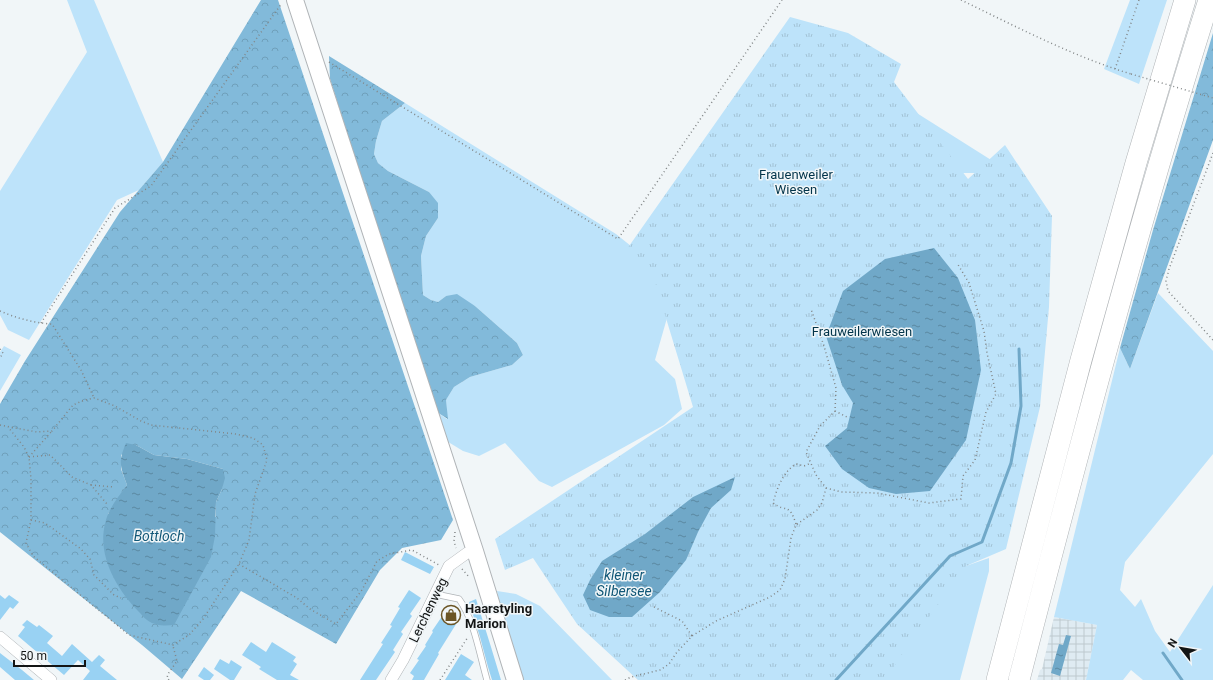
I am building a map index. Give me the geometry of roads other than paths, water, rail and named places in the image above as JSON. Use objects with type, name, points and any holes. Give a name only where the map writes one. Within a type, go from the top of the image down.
[{"type":"highway","points":[[997,680],[1080,360],[1138,155],[1185,0]]},
{"type":"highway","points":[[1019,680],[1102,366],[1157,169],[1209,0]]},
{"type":"main road","points":[[295,0],[475,550],[514,680]]},
{"type":"street","name":"Lerchenweg","points":[[391,680],[403,660],[449,566],[467,553],[475,550]]},
{"type":"street","points":[[0,637],[51,680]]},
{"type":"lane","points":[[435,594],[459,600],[464,607],[473,631],[487,680]]},
{"type":"water","points":[[934,248],[958,278],[975,320],[981,370],[966,440],[930,491],[896,494],[869,488],[842,469],[825,446],[847,428],[853,403],[842,385],[826,336],[843,291],[885,259]]},
{"type":"water","name":"Bottloch","points":[[126,443],[136,445],[154,455],[187,459],[223,469],[225,478],[216,502],[215,536],[211,557],[174,625],[157,624],[150,622],[145,618],[131,603],[116,583],[106,560],[103,536],[106,519],[114,503],[127,485],[121,464]]},
{"type":"water","name":"kleiner Silbersee","points":[[735,477],[731,490],[711,508],[698,532],[686,560],[660,592],[632,617],[609,617],[590,610],[583,595],[590,580],[602,561],[645,534],[693,497]]},
{"type":"water","points":[[1066,635],[1071,636],[1060,676],[1051,673],[1059,644],[1063,645]]},
{"type":"waterway","points":[[836,680],[950,556],[982,542],[1011,463],[1021,406],[1019,349]]},
{"type":"waterway","points":[[1163,653],[1182,680]]},
{"type":"place","name":"Haarstyling Marion","points":[[451,615]]},
{"type":"park label","name":"Frauenweiler Wiesen","points":[[796,182]]},
{"type":"park label","name":"Frauweilerwiesen","points":[[862,331]]}]
